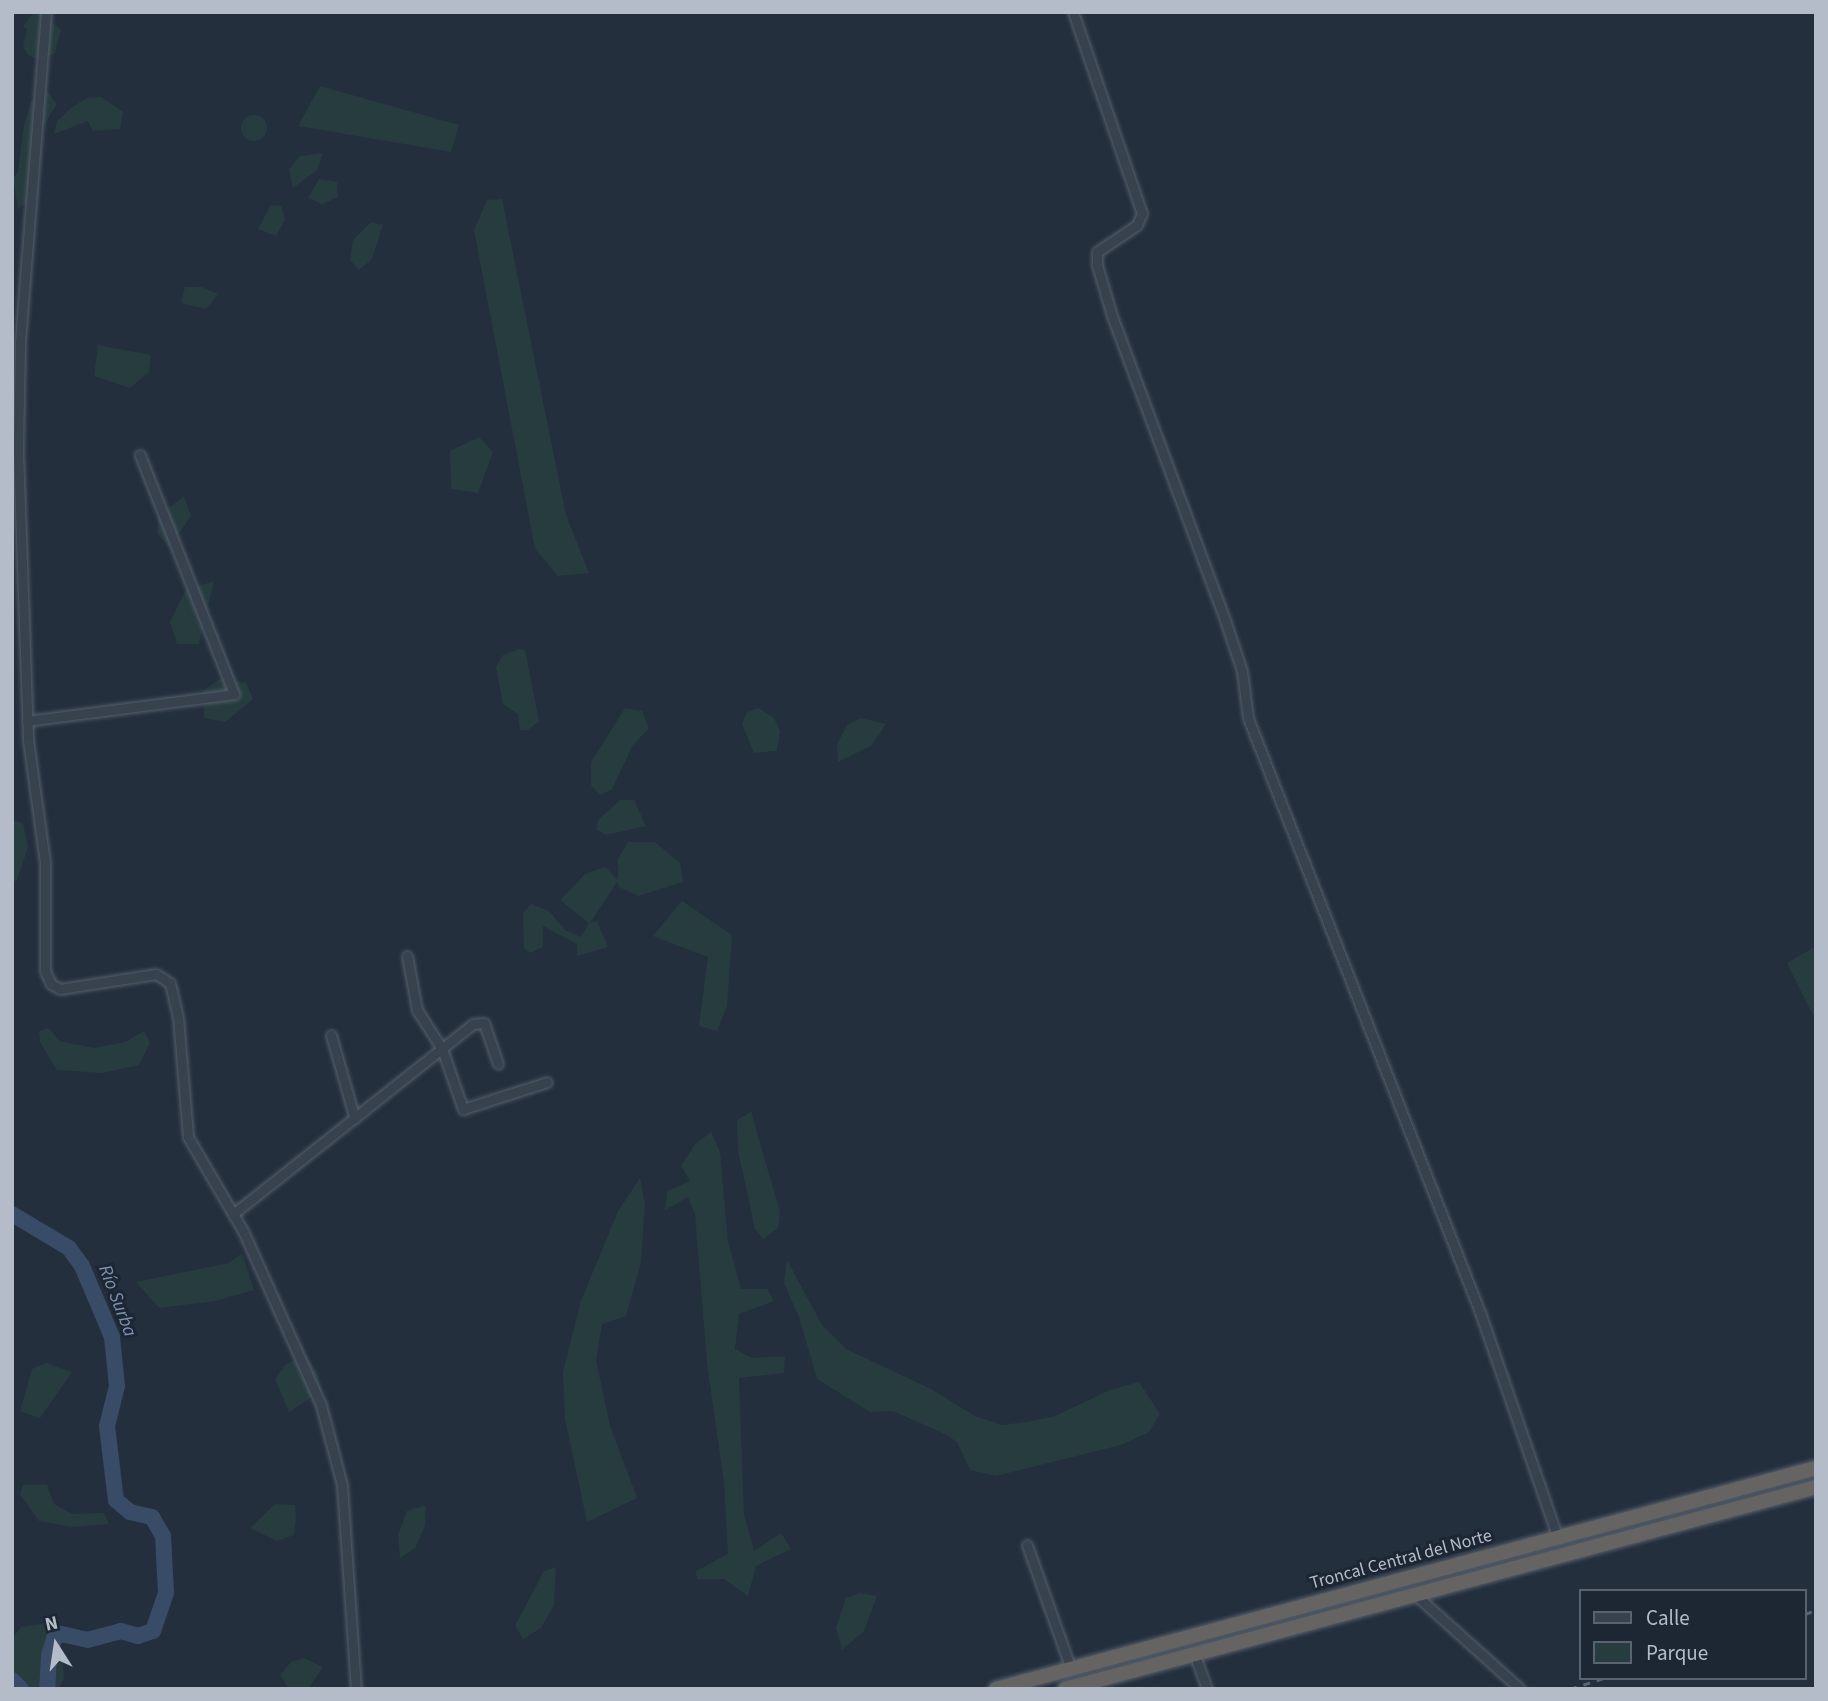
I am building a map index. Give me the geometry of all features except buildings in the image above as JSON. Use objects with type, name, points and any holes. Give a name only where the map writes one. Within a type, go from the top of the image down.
[{"type":"highway","name":"Troncal Central del Norte","points":[[996,1689],[1816,1468]]},
{"type":"highway","points":[[1065,1689],[1418,1597],[1816,1487]]},
{"type":"street","points":[[46,12],[20,359],[18,451],[27,721],[43,831],[48,979],[60,989],[156,974],[166,978],[178,1017],[188,1137],[233,1213],[307,1365],[332,1444],[347,1532],[356,1689]]},
{"type":"street","points":[[1073,12],[1142,214],[1137,225],[1097,252],[1097,265],[1112,316],[1230,632],[1242,671],[1248,718],[1481,1315],[1558,1538]]},
{"type":"street","points":[[27,721],[234,694],[140,455]]},
{"type":"street","points":[[407,956],[417,1010],[442,1049],[463,1110],[547,1082]]},
{"type":"street","points":[[233,1213],[479,1022],[484,1023],[498,1064]]},
{"type":"street","points":[[331,1035],[355,1119]]},
{"type":"street","points":[[1027,1545],[1070,1669]]},
{"type":"street","points":[[1418,1597],[1520,1689]]},
{"type":"street","points":[[1195,1656],[1207,1689]]},
{"type":"green space","points":[[34,12],[50,12],[52,22],[61,30],[55,53],[37,59],[28,55],[23,46],[27,30],[23,26]]},
{"type":"green space","points":[[320,86],[459,125],[451,152],[298,126]]},
{"type":"green space","points":[[46,90],[57,104],[38,134],[38,193],[18,209],[13,178],[18,172],[24,125],[31,102]]},
{"type":"green space","points":[[101,97],[123,112],[120,129],[93,131],[88,121],[54,134],[57,121],[71,108],[87,98]]},
{"type":"green space","points":[[254,115],[263,119],[267,128],[263,137],[254,141],[245,137],[241,128],[245,119]]},
{"type":"green space","points":[[323,153],[317,170],[293,188],[289,169],[300,156]]},
{"type":"green space","points":[[319,179],[337,182],[338,197],[322,204],[308,198]]},
{"type":"green space","points":[[502,199],[566,515],[589,573],[558,576],[535,549],[474,230],[487,200]]},
{"type":"green space","points":[[271,205],[281,206],[285,220],[276,236],[258,229]]},
{"type":"green space","points":[[371,222],[383,225],[372,259],[359,270],[350,260],[353,240]]},
{"type":"green space","points":[[185,287],[201,287],[218,294],[206,309],[181,303]]},
{"type":"green space","points":[[98,345],[151,355],[149,372],[130,388],[94,376]]},
{"type":"green space","points":[[479,437],[493,452],[478,493],[451,489],[450,451]]},
{"type":"green space","points":[[184,496],[191,516],[169,547],[157,533],[158,517]]},
{"type":"green space","points":[[214,581],[199,644],[177,644],[170,622],[186,590]]},
{"type":"green space","points":[[525,650],[539,721],[528,730],[520,730],[518,714],[503,704],[496,667],[503,655]]},
{"type":"green space","points":[[221,678],[246,683],[253,699],[225,722],[204,718],[204,690]]},
{"type":"green space","points":[[625,708],[642,711],[649,728],[633,745],[612,789],[600,795],[591,785],[591,762]]},
{"type":"green space","points":[[758,708],[774,718],[780,731],[777,751],[754,753],[742,724],[747,712]]},
{"type":"green space","points":[[861,718],[886,724],[871,746],[838,762],[837,745],[847,725]]},
{"type":"green space","points":[[620,800],[634,800],[646,826],[606,835],[597,830],[598,820]]},
{"type":"green space","points":[[12,820],[23,823],[28,847],[17,880],[12,882]]},
{"type":"green space","points":[[628,842],[655,842],[680,863],[683,882],[638,896],[619,887],[617,882],[590,923],[597,921],[608,947],[577,956],[577,944],[543,926],[543,947],[530,953],[524,948],[523,913],[531,904],[549,911],[565,930],[581,937],[589,923],[560,900],[585,874],[605,867],[618,880],[618,859]]},
{"type":"green space","points":[[682,901],[732,935],[727,1006],[717,1031],[699,1026],[708,957],[653,936]]},
{"type":"green space","points":[[1816,946],[1816,1021],[1787,963]]},
{"type":"green space","points":[[49,1028],[59,1041],[94,1048],[125,1042],[144,1031],[150,1043],[139,1065],[102,1073],[57,1070],[40,1042],[39,1031]]},
{"type":"green space","points":[[751,1112],[780,1212],[778,1228],[763,1239],[755,1229],[738,1151],[737,1120]]},
{"type":"green space","points":[[711,1132],[720,1152],[728,1242],[741,1289],[767,1289],[774,1301],[739,1314],[735,1349],[752,1358],[785,1356],[784,1373],[739,1378],[744,1515],[754,1551],[781,1533],[791,1549],[756,1566],[748,1596],[724,1579],[697,1579],[696,1571],[728,1554],[724,1483],[707,1363],[695,1214],[688,1197],[665,1210],[667,1191],[690,1181],[681,1166],[695,1144]]},
{"type":"green space","points":[[640,1178],[645,1204],[641,1262],[626,1316],[602,1324],[596,1360],[610,1426],[637,1498],[587,1522],[565,1419],[563,1372],[581,1301],[618,1211]]},
{"type":"green space","points":[[242,1253],[254,1290],[216,1301],[159,1308],[136,1282],[229,1263]]},
{"type":"green space","points":[[787,1260],[822,1325],[846,1349],[931,1389],[975,1416],[1002,1425],[1027,1422],[1055,1416],[1110,1390],[1139,1382],[1160,1414],[1149,1432],[1121,1445],[996,1476],[970,1470],[957,1442],[945,1434],[893,1411],[870,1412],[817,1379],[799,1317],[784,1283]]},
{"type":"green space","points":[[306,1355],[318,1374],[321,1391],[289,1412],[275,1379],[285,1365]]},
{"type":"green space","points":[[46,1363],[72,1372],[40,1418],[20,1411],[32,1369]]},
{"type":"green space","points":[[23,1485],[47,1485],[54,1504],[72,1514],[104,1513],[109,1524],[73,1527],[39,1521],[20,1494]]},
{"type":"green space","points":[[275,1504],[295,1505],[296,1516],[294,1535],[277,1541],[250,1528]]},
{"type":"green space","points":[[426,1505],[425,1526],[415,1548],[400,1558],[398,1535],[407,1511]]},
{"type":"green space","points":[[556,1567],[554,1605],[541,1628],[523,1639],[515,1626],[544,1571]]},
{"type":"green space","points":[[860,1593],[877,1596],[864,1631],[842,1650],[836,1627],[846,1598]]},
{"type":"green space","points":[[59,1622],[64,1679],[58,1689],[12,1689],[12,1639],[21,1627]]},
{"type":"green space","points":[[304,1658],[323,1667],[308,1689],[289,1689],[280,1675],[291,1662]]},
{"type":"waterway","name":"Río Surba","points":[[12,1214],[69,1248],[82,1266],[112,1337],[117,1386],[107,1426],[116,1500],[130,1512],[152,1517],[163,1536],[166,1593],[153,1631],[138,1636],[121,1631],[88,1640],[61,1634],[54,1639],[49,1655],[47,1689]]},
{"type":"waterway","name":"Río Surba","points":[[12,1680],[21,1689]]},
{"type":"railway","points":[[1807,1613],[1816,1610]]},
{"type":"railway","points":[[1570,1689],[1597,1680]]}]
